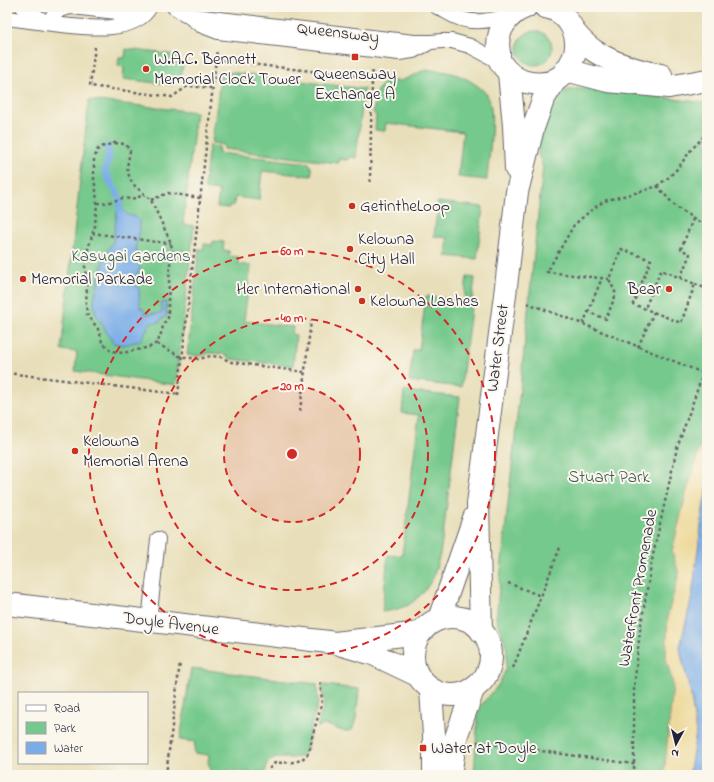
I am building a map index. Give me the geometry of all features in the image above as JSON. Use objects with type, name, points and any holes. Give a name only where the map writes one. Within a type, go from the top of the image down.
[{"type":"main road","points":[[555,9],[569,21],[574,34],[596,52],[613,61],[641,71],[670,78],[698,82]]},
{"type":"main road","name":"Water Street","points":[[517,192],[514,126],[505,67],[497,46],[500,30],[518,10]]},
{"type":"main road","name":"Water Street","points":[[481,631],[478,504],[517,192],[533,128],[542,100],[573,59],[576,47],[574,34]]},
{"type":"main road","points":[[505,67],[521,80],[534,84],[542,83],[561,75],[669,87],[698,82]]},
{"type":"main road","name":"Water Street","points":[[439,619],[478,504]]},
{"type":"main road","name":"Doyle Avenue","points":[[7,604],[335,643],[373,654],[424,682]]},
{"type":"main road","points":[[451,617],[462,618],[473,623],[481,631],[488,640],[491,651],[491,662],[487,673],[473,690],[451,696],[441,694],[424,682],[413,666],[412,655],[414,644],[420,633],[428,624],[439,619],[451,617]]},
{"type":"main road","name":"Doyle Avenue","points":[[335,643],[420,633]]},
{"type":"main road","points":[[424,682],[434,735],[434,775]]},
{"type":"main road","points":[[450,775],[456,737],[473,690]]},
{"type":"lane","points":[[23,7],[47,23]]},
{"type":"lane","points":[[437,7],[458,18],[485,22],[518,10]]},
{"type":"lane","name":"Queensway","points":[[180,10],[194,16],[398,40],[431,42],[452,41],[470,46],[505,67]]},
{"type":"lane","points":[[7,18],[87,28],[107,28],[136,20],[146,11]]},
{"type":"lane","points":[[149,621],[158,539]]},
{"type":"path","points":[[95,46],[90,86],[172,97],[188,86],[212,88]]},
{"type":"path","points":[[7,373],[178,394],[215,60],[372,78]]},
{"type":"path","points":[[370,182],[373,67]]},
{"type":"path","points":[[609,279],[547,272],[574,224],[590,210],[604,201],[657,186],[678,168],[691,150],[707,133]]},
{"type":"path","points":[[115,143],[125,144],[130,151],[127,167],[128,173],[135,186],[144,195],[151,200],[171,243],[172,250],[168,318],[164,324],[157,344],[123,353],[116,352],[110,350],[102,342],[98,329],[88,314],[86,304],[87,252],[95,226],[97,203],[94,179],[94,159],[98,149],[115,143]]},
{"type":"path","points":[[657,186],[676,207],[707,227]]},
{"type":"path","points":[[151,200],[168,193],[200,198]]},
{"type":"path","points":[[97,203],[107,203],[122,198],[131,199],[144,195]]},
{"type":"path","points":[[680,278],[690,254],[681,249],[693,219]]},
{"type":"path","points":[[92,233],[171,243]]},
{"type":"path","points":[[588,312],[606,319],[616,294],[609,279],[621,249],[651,260],[633,304],[681,323],[695,284]]},
{"type":"path","points":[[645,308],[661,270],[707,289]]},
{"type":"path","points":[[583,324],[602,278]]},
{"type":"path","points":[[542,308],[703,373]]},
{"type":"path","points":[[638,347],[654,312]]},
{"type":"path","points":[[300,411],[311,321]]},
{"type":"path","points":[[157,344],[182,357],[198,359],[211,356],[221,357],[230,362],[304,372]]},
{"type":"path","name":"Waterfront Promenade","points":[[634,775],[634,689],[640,630],[653,555],[677,448],[707,362]]},
{"type":"path","points":[[513,668],[560,545]]},
{"type":"path","points":[[508,583],[541,596]]},
{"type":"path","points":[[166,775],[180,662]]},
{"type":"path","points":[[270,775],[270,768],[275,763],[294,762],[301,760],[307,755],[322,701],[320,680]]},
{"type":"path","points":[[474,742],[634,764]]},
{"type":"green space","points":[[535,31],[547,36],[552,48],[547,60],[535,65],[523,60],[518,48],[523,36]]},
{"type":"green space","points":[[126,49],[177,55],[176,63],[183,64],[181,78],[174,77],[173,85],[123,79],[124,67],[118,66],[119,57],[125,58]]},
{"type":"green space","points":[[430,70],[460,76],[471,81],[487,95],[490,102],[492,123],[487,180],[458,177],[463,132],[386,123],[385,131],[375,130],[376,116],[373,112],[377,90],[386,81],[400,81],[422,71]]},
{"type":"green space","points":[[221,71],[364,89],[356,158],[349,157],[348,160],[339,159],[338,163],[224,149],[224,145],[212,143]]},
{"type":"green space","name":"Stuart Park","points":[[586,87],[707,104],[707,489],[692,597],[680,647],[689,775],[474,775],[478,713],[482,704],[499,684],[506,669],[507,650],[496,619],[543,167],[538,154],[546,109],[565,91]]},
{"type":"green space","name":"Kasugai Gardens","points":[[89,100],[196,112],[183,224],[194,226],[176,385],[75,371],[77,352],[61,350]]},
{"type":"green space","points":[[209,146],[219,147],[218,153],[309,163],[312,170],[311,176],[262,171],[259,200],[235,197],[234,205],[230,205],[229,208],[217,207],[219,191],[204,189]]},
{"type":"green space","points":[[438,202],[483,207],[477,259],[446,256],[448,238],[434,236]]},
{"type":"green space","points":[[213,241],[224,242],[223,250],[229,251],[229,256],[239,257],[238,264],[251,266],[244,321],[293,327],[292,334],[296,335],[293,366],[231,359],[223,354],[210,353],[199,356],[187,355],[199,249],[204,249],[204,244],[212,245]]},
{"type":"green space","points":[[467,277],[475,278],[461,387],[409,381],[413,350],[419,350],[426,296],[464,301]]},
{"type":"green space","points":[[404,391],[460,397],[444,528],[440,554],[433,578],[424,592],[409,605],[382,612],[388,555],[402,556],[419,415],[402,413]]},
{"type":"green space","points":[[191,668],[317,684],[318,704],[310,729],[307,749],[304,754],[293,758],[276,758],[267,763],[265,775],[225,770],[225,774],[210,773],[208,762],[209,755],[194,753],[195,742],[180,740]]},
{"type":"green space","points":[[324,685],[359,689],[356,719],[352,730],[342,731],[325,725],[317,728],[324,704],[322,687]]},
{"type":"sand","points":[[707,431],[707,489],[692,597],[680,647],[691,695],[696,733],[690,775],[664,775],[673,684],[666,659],[668,614],[679,574],[672,551],[686,494],[704,434]]},
{"type":"water","points":[[122,209],[128,215],[139,220],[140,228],[136,250],[140,259],[140,269],[135,277],[135,285],[139,288],[140,308],[144,309],[145,314],[162,313],[162,303],[166,302],[166,317],[162,318],[160,322],[150,323],[140,341],[123,345],[113,343],[96,314],[94,305],[94,299],[105,255],[113,242],[117,211]]},
{"type":"water","points":[[707,489],[707,775],[689,775],[696,733],[691,695],[680,647],[692,597]]},
{"type":"waterway","points":[[107,147],[109,155],[105,172],[118,194],[120,209]]},
{"type":"place","name":"Queensway Exchange A","points":[[355,57]]},
{"type":"place","name":"W.A.C. Bennett Memorial Clock Tower","points":[[146,69]]},
{"type":"place","name":"GetintheLoop","points":[[352,206]]},
{"type":"place","name":"Kelowna City Hall","points":[[350,249]]},
{"type":"place","name":"Memorial Parkade","points":[[23,279]]},
{"type":"place","name":"Her International","points":[[358,289]]},
{"type":"place","name":"Bear","points":[[669,289]]},
{"type":"place","name":"Kelowna Lashes","points":[[362,301]]},
{"type":"place","name":"Kelowna Memorial Arena","points":[[75,451]]},
{"type":"place","name":"Water at Doyle","points":[[423,748]]}]
